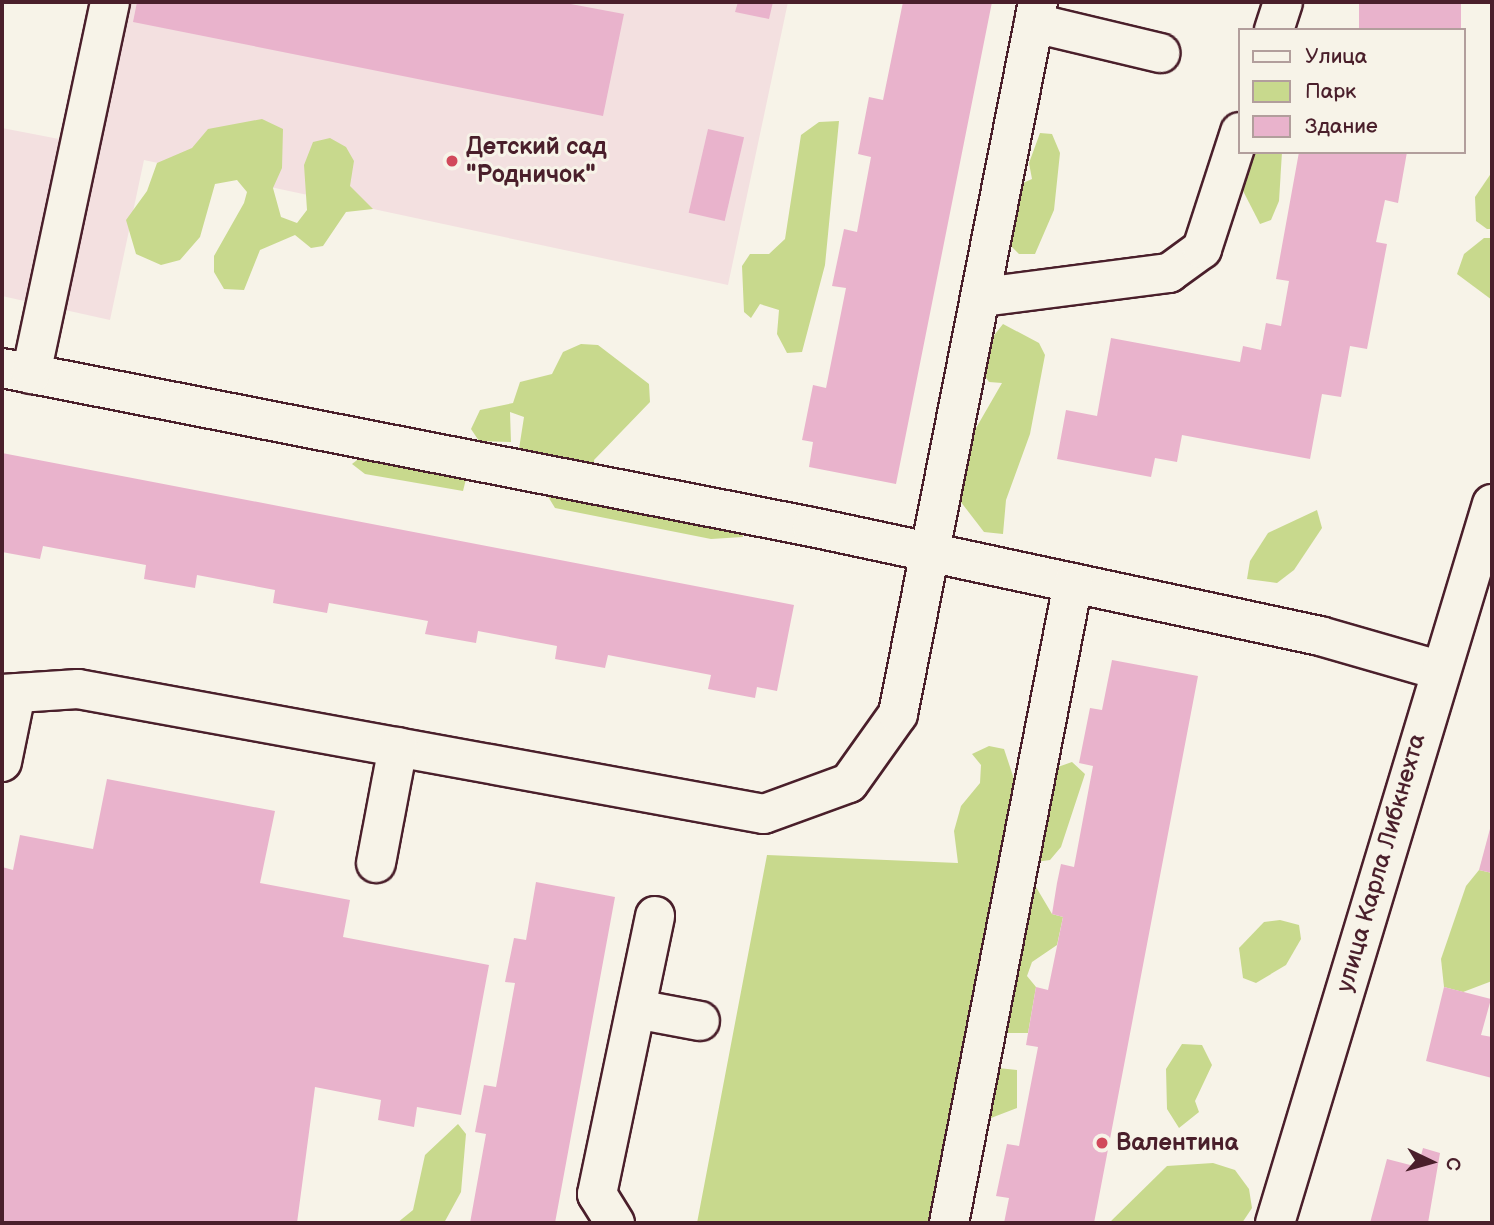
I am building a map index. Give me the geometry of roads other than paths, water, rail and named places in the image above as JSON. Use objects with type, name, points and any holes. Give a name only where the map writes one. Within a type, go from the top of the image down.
[{"type":"main road","points":[[110,2],[16,371],[934,553],[1320,636],[1438,670]]},
{"type":"main road","points":[[1275,28],[1283,2]]},
{"type":"main road","points":[[2,762],[9,694],[78,689],[764,814],[849,783],[898,714],[934,553],[1036,13],[1160,54]]},
{"type":"main road","points":[[983,297],[1169,273],[1202,248],[1238,138]]},
{"type":"main road","name":"улица Карла Либкнехта","points":[[1275,1223],[1438,670],[1492,504]]},
{"type":"main road","points":[[949,1223],[1073,583]]},
{"type":"main road","points":[[376,863],[398,747]]},
{"type":"main road","points":[[615,1223],[597,1194],[654,916]]},
{"type":"main road","points":[[636,1009],[700,1021]]},
{"type":"place","name":"Детский сад \"Родничок\"","points":[[452,161]]},
{"type":"place","name":"Валентина","points":[[1102,1143]]}]
